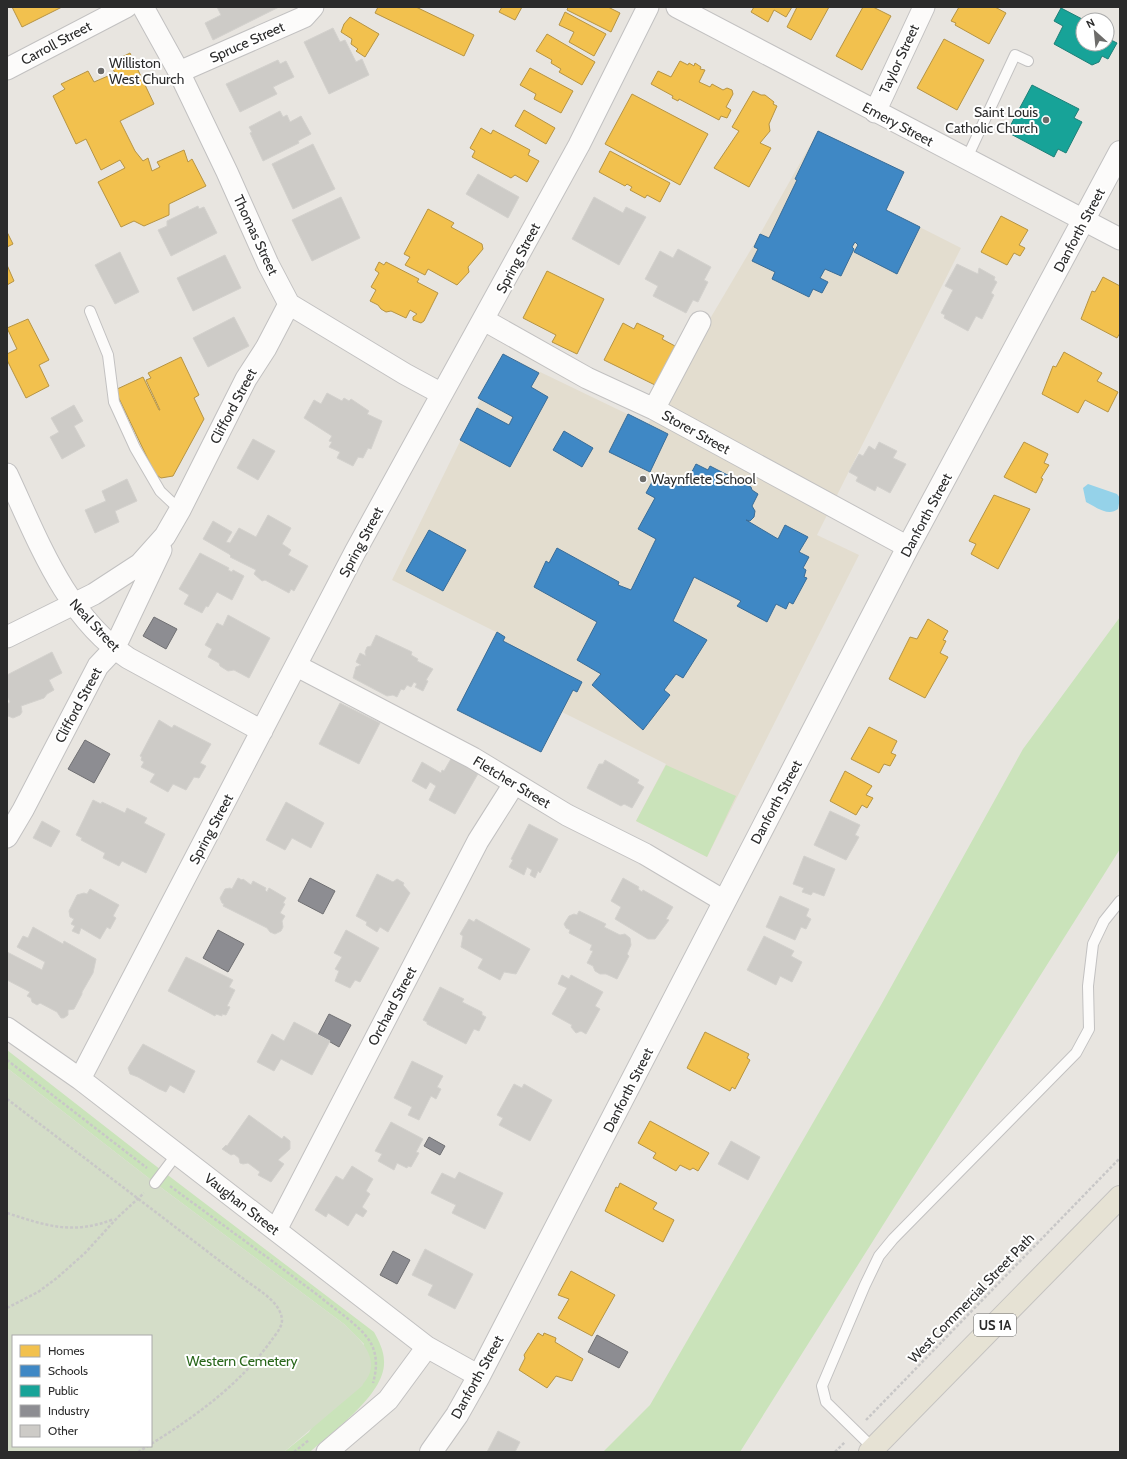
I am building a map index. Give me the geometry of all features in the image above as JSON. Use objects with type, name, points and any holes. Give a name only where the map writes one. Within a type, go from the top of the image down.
[{"type":"main road","name":"US 1A","points":[[871,1450],[1120,1197]]},
{"type":"street","name":"Carroll Street","points":[[7,69],[126,7]]},
{"type":"street","name":"Thomas Street","points":[[143,7],[179,72],[227,172],[268,264],[289,304]]},
{"type":"street","name":"Spruce Street","points":[[179,72],[304,17],[313,7]]},
{"type":"street","name":"Spring Street","points":[[80,1080],[297,666],[355,552],[579,145],[648,7]]},
{"type":"street","name":"Emery Street","points":[[677,7],[1120,240]]},
{"type":"street","name":"Taylor Street","points":[[875,112],[924,7]]},
{"type":"street","name":"Danforth Street","points":[[431,1452],[457,1415],[479,1376],[908,547],[1120,152]]},
{"type":"street","points":[[289,304],[405,374],[442,394]]},
{"type":"street","name":"Clifford Street","points":[[7,837],[23,810],[98,666],[114,649],[180,510],[246,379],[266,348],[289,304]]},
{"type":"street","name":"Storer Street","points":[[484,320],[587,378],[654,409],[908,547]]},
{"type":"street","points":[[654,409],[700,322]]},
{"type":"street","name":"Neal Street","points":[[7,474],[54,574],[73,604],[114,649],[262,731]]},
{"type":"street","name":"Clifford Street","points":[[7,637],[73,604],[140,564],[165,536],[180,510]]},
{"type":"street","name":"Fletcher Street","points":[[297,666],[454,748],[567,815],[645,854],[724,901]]},
{"type":"street","name":"Orchard Street","points":[[276,1230],[478,841],[514,784]]},
{"type":"street","name":"Vaughan Street","points":[[7,1028],[80,1080],[427,1347],[479,1376]]},
{"type":"street","points":[[327,1452],[388,1400],[427,1347]]},
{"type":"lane","points":[[966,160],[1015,55],[1028,61]]},
{"type":"lane","points":[[90,311],[108,355],[114,402],[135,448],[160,491],[180,510]]},
{"type":"lane","points":[[871,1450],[855,1431],[826,1402],[822,1386],[879,1256],[893,1239],[1076,1053],[1089,1029],[1088,986],[1093,944],[1104,921],[1120,901]]},
{"type":"lane","points":[[157,1180],[177,1154]]},
{"type":"path","points":[[7,1060],[157,1180],[300,1282],[348,1319],[369,1339],[375,1353],[377,1370],[372,1384],[368,1388]]},
{"type":"path","points":[[7,1099],[275,1304],[282,1321],[280,1328],[267,1347],[229,1388],[202,1410],[152,1443]]},
{"type":"path","name":"West Commercial Street Path","points":[[835,1452],[1120,1158]]},
{"type":"path","points":[[7,1308],[31,1296],[57,1278],[85,1253],[116,1218],[157,1180]]},
{"type":"path","points":[[7,1213],[45,1226],[60,1228],[92,1227],[116,1218]]},
{"type":"path","points":[[294,1452],[312,1437]]},
{"type":"shaded area","name":"Waynflete School","points":[[818,131],[904,172],[886,210],[961,248],[817,535],[859,555],[707,857],[636,821],[666,764],[562,712],[541,752],[457,710],[496,632],[392,580],[503,354],[648,424],[760,234]]},
{"type":"green space","points":[[1120,617],[1120,849],[740,1452],[603,1452],[650,1405],[881,1005],[1023,749]]},
{"type":"green space","points":[[666,765],[736,796],[707,857],[636,821]]},
{"type":"green space","points":[[7,1050],[148,1160],[374,1332],[384,1357],[382,1374],[377,1386],[368,1399],[344,1423],[310,1452],[284,1452],[309,1432],[364,1344],[344,1324],[155,1183],[7,1068]]},
{"type":"green space","name":"Western Cemetery","points":[[7,1068],[155,1183],[344,1324],[364,1345],[368,1351],[371,1365],[368,1378],[362,1386],[284,1452],[7,1452]]},
{"type":"water","points":[[1088,484],[1117,494],[1120,498],[1118,509],[1106,512],[1086,502],[1083,488]]},
{"type":"building: Homes","points":[[12,7],[62,7],[22,27]]},
{"type":"building: Homes","points":[[378,7],[416,7],[474,35],[464,56],[375,13]]},
{"type":"building: Homes","points":[[502,7],[522,7],[515,20],[499,12]]},
{"type":"building: Homes","points":[[568,7],[608,7],[620,13],[611,32],[567,10]]},
{"type":"building: Homes","points":[[754,7],[792,7],[786,17],[774,10],[768,22],[751,12]]},
{"type":"building: Homes","points":[[797,7],[829,7],[811,40],[787,27]]},
{"type":"building: Homes","points":[[863,7],[873,7],[891,16],[862,70],[836,56]]},
{"type":"building: Homes","points":[[959,7],[995,7],[1006,13],[989,44],[955,25],[956,23],[951,21]]},
{"type":"building: Homes","points":[[565,12],[606,34],[594,56],[569,42],[574,32],[559,25]]},
{"type":"building: Homes","points":[[350,17],[379,34],[365,57],[356,51],[358,49],[351,44],[352,39],[341,32],[344,24]]},
{"type":"building: Homes","points":[[547,34],[595,62],[582,85],[559,72],[561,69],[551,63],[552,60],[536,51]]},
{"type":"building: Homes","points":[[944,39],[984,60],[957,110],[917,88]]},
{"type":"building: Homes","points":[[130,53],[154,104],[120,121],[135,151],[143,161],[148,158],[152,171],[160,167],[157,162],[184,150],[188,162],[192,159],[206,186],[169,204],[169,215],[144,226],[134,221],[121,227],[98,182],[125,168],[120,160],[101,170],[86,139],[76,144],[53,96],[65,89],[61,84],[88,71],[94,82],[115,73],[110,63]]},
{"type":"building: Homes","points":[[680,61],[694,66],[695,63],[701,67],[700,69],[705,70],[699,82],[710,87],[712,84],[723,90],[727,88],[732,90],[733,94],[726,107],[731,110],[727,118],[721,116],[719,120],[679,99],[678,101],[672,98],[673,96],[651,84],[658,71],[671,77]]},
{"type":"building: Homes","points":[[530,68],[573,91],[561,113],[534,99],[536,94],[520,85]]},
{"type":"building: Homes","points":[[753,91],[761,95],[765,95],[774,102],[773,104],[777,106],[769,124],[770,131],[760,143],[771,148],[749,187],[714,168],[739,131],[732,127]]},
{"type":"building: Homes","points":[[632,94],[708,134],[680,185],[605,144]]},
{"type":"building: Homes","points":[[524,110],[555,128],[546,144],[515,126]]},
{"type":"building: Homes","points":[[481,128],[491,134],[493,130],[530,150],[528,155],[539,161],[527,182],[515,175],[511,178],[472,157],[475,151],[470,148]]},
{"type":"building: Homes","points":[[610,151],[670,183],[660,202],[647,195],[645,198],[630,190],[632,187],[627,184],[625,186],[599,172]]},
{"type":"building: Homes","points":[[428,209],[454,223],[451,227],[482,244],[483,249],[468,267],[469,272],[457,285],[428,269],[425,275],[405,265],[410,257],[404,254]]},
{"type":"building: Homes","points":[[1001,216],[1028,230],[1019,245],[1025,248],[1020,256],[1014,253],[1007,265],[981,252]]},
{"type":"building: Homes","points":[[7,232],[13,244],[7,247]]},
{"type":"building: Homes","points":[[379,262],[384,265],[386,262],[419,279],[417,282],[438,293],[424,321],[421,323],[413,320],[413,317],[417,314],[410,310],[406,318],[391,311],[386,312],[378,305],[370,301],[376,290],[371,287],[379,273],[375,270]]},
{"type":"building: Homes","points":[[7,265],[14,281],[7,285]]},
{"type":"building: Homes","points":[[547,271],[604,299],[577,354],[552,342],[556,335],[523,318]]},
{"type":"building: Homes","points":[[1103,277],[1120,286],[1120,333],[1117,338],[1081,319],[1092,291],[1095,292]]},
{"type":"building: Homes","points":[[28,319],[49,360],[39,365],[49,386],[26,398],[7,360],[7,354],[17,349],[7,328]]},
{"type":"building: Homes","points":[[623,323],[634,329],[637,323],[664,336],[662,339],[675,346],[655,385],[604,360]]},
{"type":"building: Homes","points":[[1064,352],[1102,373],[1097,381],[1118,392],[1108,412],[1085,400],[1078,413],[1042,394],[1053,366],[1056,367]]},
{"type":"building: Homes","points":[[181,357],[199,395],[194,398],[204,419],[173,476],[161,478],[155,474],[115,390],[143,377],[160,410],[146,380],[151,378],[148,373]]},
{"type":"building: Homes","points":[[1024,442],[1048,454],[1044,463],[1049,465],[1041,478],[1043,479],[1036,493],[1004,477]]},
{"type":"building: Homes","points":[[994,495],[1030,509],[998,569],[971,554],[976,544],[969,541]]},
{"type":"building: Homes","points":[[928,619],[948,631],[943,640],[946,641],[940,653],[948,657],[925,698],[889,679],[910,637],[917,639]]},
{"type":"building: Homes","points":[[869,727],[897,741],[891,753],[896,755],[890,766],[884,764],[879,773],[851,759]]},
{"type":"building: Homes","points":[[845,771],[872,786],[866,795],[873,798],[867,808],[862,805],[856,815],[830,801]]},
{"type":"building: Homes","points":[[705,1032],[749,1054],[747,1058],[750,1060],[735,1089],[732,1087],[730,1091],[687,1068]]},
{"type":"building: Homes","points":[[650,1121],[709,1153],[698,1171],[693,1168],[690,1170],[680,1165],[676,1171],[653,1158],[656,1153],[638,1143]]},
{"type":"building: Homes","points":[[620,1183],[657,1203],[653,1209],[674,1220],[663,1242],[605,1211],[616,1187],[618,1188]]},
{"type":"building: Homes","points":[[571,1271],[615,1295],[592,1336],[558,1318],[569,1299],[558,1295]]},
{"type":"building: Homes","points":[[538,1333],[543,1336],[544,1333],[556,1338],[555,1342],[583,1359],[572,1381],[556,1376],[547,1388],[519,1370],[525,1358],[524,1355]]},
{"type":"building: Schools","points":[[818,131],[904,172],[886,210],[920,227],[897,274],[854,252],[858,245],[855,242],[852,247],[854,249],[841,276],[825,269],[820,278],[828,282],[822,293],[813,289],[809,297],[772,279],[775,272],[752,261],[758,249],[754,247],[760,234],[769,238],[797,180],[795,179]]},
{"type":"building: Schools","points":[[503,354],[539,373],[531,387],[548,397],[510,467],[460,440],[477,408],[509,425],[513,417],[478,398]]},
{"type":"building: Schools","points":[[628,414],[668,434],[650,472],[609,452]]},
{"type":"building: Schools","points":[[564,431],[593,448],[582,467],[553,450]]},
{"type":"building: Schools","points":[[696,464],[708,470],[710,466],[751,487],[752,490],[758,494],[752,506],[755,511],[754,517],[750,521],[746,520],[778,539],[785,525],[808,537],[799,552],[809,557],[803,568],[806,570],[804,577],[807,578],[793,604],[789,602],[786,609],[776,604],[767,622],[737,606],[741,601],[694,577],[673,621],[707,640],[683,678],[676,674],[664,690],[670,695],[643,730],[592,685],[601,674],[577,660],[597,622],[534,587],[546,561],[549,563],[557,548],[619,582],[618,585],[631,590],[656,539],[638,529],[655,498],[646,493],[657,473],[684,487]]},
{"type":"building: Schools","points":[[429,530],[466,550],[443,591],[406,571]]},
{"type":"building: Schools","points":[[497,632],[505,637],[503,641],[582,682],[577,692],[573,690],[541,752],[457,710]]},
{"type":"building: Public","points":[[1061,8],[1075,15],[1075,52],[1112,52],[1108,59],[1102,56],[1099,62],[1092,65],[1054,44],[1063,26],[1054,21]]},
{"type":"building: Public","name":"Saint Louis Catholic Church","points":[[1032,85],[1079,109],[1074,118],[1082,122],[1066,153],[1058,149],[1054,157],[1007,132]]},
{"type":"building: Industry","points":[[154,617],[177,629],[166,649],[143,636]]},
{"type":"building: Industry","points":[[85,740],[110,754],[94,783],[68,769]]},
{"type":"building: Industry","points":[[310,878],[335,891],[323,914],[298,901]]},
{"type":"building: Industry","points":[[218,930],[244,944],[228,972],[203,958]]},
{"type":"building: Industry","points":[[329,1014],[351,1025],[339,1047],[318,1035]]},
{"type":"building: Industry","points":[[429,1137],[445,1146],[440,1155],[424,1146]]},
{"type":"building: Industry","points":[[393,1251],[410,1260],[397,1284],[380,1275]]},
{"type":"building: Industry","points":[[597,1335],[628,1352],[619,1368],[588,1352]]},
{"type":"building: Other","points":[[217,7],[279,7],[213,40],[205,23],[221,15]]},
{"type":"building: Other","points":[[333,28],[340,42],[345,40],[356,62],[362,59],[369,75],[329,94],[304,42]]},
{"type":"building: Other","points":[[278,60],[280,64],[286,61],[294,77],[273,87],[277,94],[240,112],[226,84]]},
{"type":"building: Other","points":[[280,111],[283,117],[287,115],[290,122],[301,116],[311,134],[298,141],[299,143],[263,161],[250,133],[252,132],[249,127]]},
{"type":"building: Other","points":[[313,144],[335,189],[293,209],[272,164]]},
{"type":"building: Other","points":[[478,174],[519,197],[508,218],[466,194]]},
{"type":"building: Other","points":[[341,197],[360,238],[312,261],[292,220]]},
{"type":"building: Other","points":[[594,197],[623,213],[626,207],[646,217],[619,265],[572,239]]},
{"type":"building: Other","points":[[198,206],[199,209],[204,207],[217,233],[171,256],[158,230],[167,226],[167,221]]},
{"type":"building: Other","points":[[678,249],[711,267],[704,280],[708,282],[698,302],[693,300],[686,313],[653,296],[658,286],[645,279],[660,251],[673,258]]},
{"type":"building: Other","points":[[120,252],[139,292],[115,304],[95,265]]},
{"type":"building: Other","points":[[225,255],[241,288],[193,311],[177,278]]},
{"type":"building: Other","points":[[957,264],[978,274],[979,268],[995,277],[994,280],[997,282],[991,293],[994,295],[982,319],[976,316],[968,331],[944,318],[945,315],[941,313],[953,290],[945,286]]},
{"type":"building: Other","points":[[234,317],[249,346],[208,367],[193,338]]},
{"type":"building: Other","points":[[327,393],[342,401],[344,398],[349,401],[351,399],[369,411],[367,414],[382,421],[371,449],[368,448],[363,458],[358,457],[353,466],[337,458],[340,452],[329,447],[332,442],[329,441],[332,436],[304,418],[314,400],[321,404]]},
{"type":"building: Other","points":[[74,405],[83,421],[74,426],[85,446],[62,459],[50,437],[59,432],[51,418]]},
{"type":"building: Other","points":[[253,439],[275,451],[258,480],[237,468]]},
{"type":"building: Other","points":[[879,442],[897,451],[893,458],[906,464],[890,493],[877,486],[875,491],[856,481],[858,477],[849,472],[859,454],[863,456],[869,446],[875,450]]},
{"type":"building: Other","points":[[127,479],[137,501],[115,511],[119,522],[95,533],[85,510],[106,501],[102,491]]},
{"type":"building: Other","points":[[268,515],[291,528],[282,544],[291,550],[288,555],[308,566],[294,591],[291,589],[289,593],[265,580],[262,581],[254,574],[256,570],[230,557],[231,556],[229,554],[203,539],[213,521],[232,532],[226,542],[230,543],[239,528],[256,537]]},
{"type":"building: Other","points":[[200,553],[229,568],[228,570],[232,572],[233,570],[244,576],[232,600],[217,592],[208,607],[206,606],[202,613],[184,604],[189,595],[179,589]]},
{"type":"building: Other","points":[[228,615],[270,638],[249,678],[234,670],[228,671],[220,666],[219,663],[208,657],[212,649],[205,645],[217,623],[223,626]]},
{"type":"building: Other","points":[[376,635],[412,652],[411,655],[418,659],[417,661],[433,669],[426,680],[428,681],[423,691],[415,687],[417,684],[414,682],[411,687],[407,685],[404,690],[401,689],[397,697],[393,695],[387,696],[353,678],[356,667],[361,665],[356,662],[360,653],[366,656],[365,652],[367,647],[371,646]]},
{"type":"building: Other","points":[[52,652],[62,673],[49,680],[54,690],[47,694],[44,698],[21,706],[22,712],[20,715],[13,718],[8,716],[7,704],[10,702],[7,696],[7,675]]},
{"type":"building: Other","points":[[340,703],[380,723],[359,764],[319,744]]},
{"type":"building: Other","points":[[159,720],[172,728],[174,725],[211,744],[200,763],[206,766],[199,778],[194,777],[186,790],[173,784],[168,792],[150,782],[155,774],[141,767],[144,762],[141,760],[142,757],[140,756]]},
{"type":"building: Other","points":[[452,757],[479,772],[455,814],[429,800],[436,786],[430,782],[426,789],[412,781],[422,762],[441,773],[442,770],[444,771]]},
{"type":"building: Other","points":[[605,760],[639,780],[637,783],[644,787],[632,808],[624,804],[621,806],[587,788],[599,764],[603,764]]},
{"type":"building: Other","points":[[93,800],[101,804],[102,802],[125,813],[127,808],[147,818],[144,823],[165,834],[146,873],[122,861],[119,866],[103,858],[105,853],[81,840],[82,838],[76,835]]},
{"type":"building: Other","points":[[286,802],[324,823],[311,848],[292,838],[285,850],[266,840]]},
{"type":"building: Other","points":[[830,811],[860,825],[855,835],[859,837],[846,860],[814,845]]},
{"type":"building: Other","points":[[42,821],[60,831],[51,847],[33,838]]},
{"type":"building: Other","points":[[529,824],[558,839],[540,873],[538,871],[535,878],[530,875],[532,870],[527,867],[524,875],[509,867],[513,860],[511,859]]},
{"type":"building: Other","points":[[804,856],[835,869],[824,896],[813,892],[811,895],[802,892],[804,888],[793,884]]},
{"type":"building: Other","points":[[377,874],[393,882],[397,879],[404,883],[403,885],[410,893],[388,932],[380,927],[377,932],[366,925],[367,922],[356,916]]},
{"type":"building: Other","points":[[238,878],[243,879],[251,885],[253,881],[266,888],[265,890],[267,892],[269,888],[286,898],[283,903],[285,904],[280,913],[285,916],[282,921],[283,927],[281,931],[275,934],[270,932],[267,928],[223,906],[224,904],[220,898],[225,889],[232,889]]},
{"type":"building: Other","points":[[623,878],[639,887],[638,889],[642,892],[643,890],[673,907],[666,919],[669,920],[655,939],[648,939],[615,919],[621,907],[611,901]]},
{"type":"building: Other","points":[[90,889],[119,905],[113,916],[116,918],[110,929],[107,927],[100,939],[81,928],[79,934],[72,931],[75,926],[71,924],[74,919],[70,917],[69,911],[77,895],[84,893],[87,894]]},
{"type":"building: Other","points":[[780,896],[809,909],[806,916],[811,919],[806,929],[801,927],[795,940],[766,927]]},
{"type":"building: Other","points":[[579,911],[606,924],[604,927],[620,935],[625,934],[630,938],[631,945],[627,954],[629,956],[617,979],[606,974],[600,974],[595,971],[593,966],[587,963],[593,951],[590,950],[592,945],[569,933],[570,930],[566,928],[564,924],[569,916],[574,914],[577,915]]},
{"type":"building: Other","points":[[469,919],[474,922],[476,919],[530,949],[516,974],[504,972],[500,980],[478,968],[483,959],[461,947],[463,936],[460,934]]},
{"type":"building: Other","points":[[33,927],[63,944],[64,941],[96,959],[93,973],[74,1009],[68,1010],[68,1015],[64,1018],[61,1018],[57,1012],[40,1003],[37,1005],[32,1002],[31,998],[27,996],[30,992],[7,980],[7,952],[42,970],[45,962],[17,947],[23,936],[28,938]]},
{"type":"building: Other","points":[[346,930],[379,948],[360,982],[355,980],[350,988],[335,981],[339,971],[335,969],[342,957],[334,953]]},
{"type":"building: Other","points":[[764,936],[794,951],[791,956],[802,962],[792,982],[780,976],[776,985],[747,970]]},
{"type":"building: Other","points":[[186,957],[233,980],[229,987],[235,990],[227,1006],[230,1007],[226,1015],[222,1014],[222,1016],[216,1014],[215,1016],[168,991]]},
{"type":"building: Other","points":[[562,975],[569,979],[571,975],[603,992],[595,1006],[600,1009],[586,1034],[581,1031],[576,1033],[571,1027],[572,1025],[552,1014],[567,988],[558,984]]},
{"type":"building: Other","points":[[440,987],[464,999],[462,1002],[482,1012],[482,1015],[486,1017],[479,1031],[474,1029],[466,1044],[427,1024],[427,1022],[423,1020]]},
{"type":"building: Other","points":[[294,1022],[330,1041],[312,1075],[281,1059],[274,1071],[257,1062],[272,1034],[284,1041]]},
{"type":"building: Other","points":[[143,1044],[195,1071],[184,1093],[170,1085],[166,1092],[130,1074],[128,1068]]},
{"type":"building: Other","points":[[412,1061],[443,1076],[437,1087],[441,1089],[436,1099],[431,1096],[419,1120],[408,1115],[412,1107],[394,1098]]},
{"type":"building: Other","points":[[514,1084],[522,1088],[524,1084],[552,1100],[530,1141],[499,1125],[503,1118],[497,1115]]},
{"type":"building: Other","points":[[249,1115],[282,1139],[284,1136],[290,1141],[290,1149],[278,1160],[284,1164],[271,1182],[258,1175],[260,1172],[248,1163],[240,1163],[239,1158],[234,1154],[231,1155],[222,1149],[226,1145],[227,1146]]},
{"type":"building: Other","points":[[391,1122],[423,1139],[416,1152],[419,1153],[411,1167],[408,1166],[407,1168],[397,1163],[394,1170],[378,1161],[382,1154],[375,1151]]},
{"type":"building: Other","points":[[731,1141],[760,1157],[748,1180],[718,1164]]},
{"type":"building: Other","points":[[352,1166],[373,1179],[366,1191],[370,1194],[362,1207],[367,1211],[363,1217],[356,1213],[348,1226],[328,1213],[326,1217],[315,1210],[336,1176],[343,1180]]},
{"type":"building: Other","points":[[459,1172],[503,1193],[485,1229],[452,1213],[456,1205],[431,1193],[442,1173],[455,1179]]},
{"type":"building: Other","points":[[425,1249],[473,1274],[455,1309],[428,1295],[433,1285],[412,1275]]},
{"type":"building: Other","points":[[498,1431],[520,1442],[515,1452],[487,1452]]},
{"type":"place","name":"Williston West Church","points":[[101,71]]},
{"type":"place","name":"Saint Louis Catholic Church","points":[[1046,120]]},
{"type":"place","name":"Waynflete School","points":[[643,479]]}]
